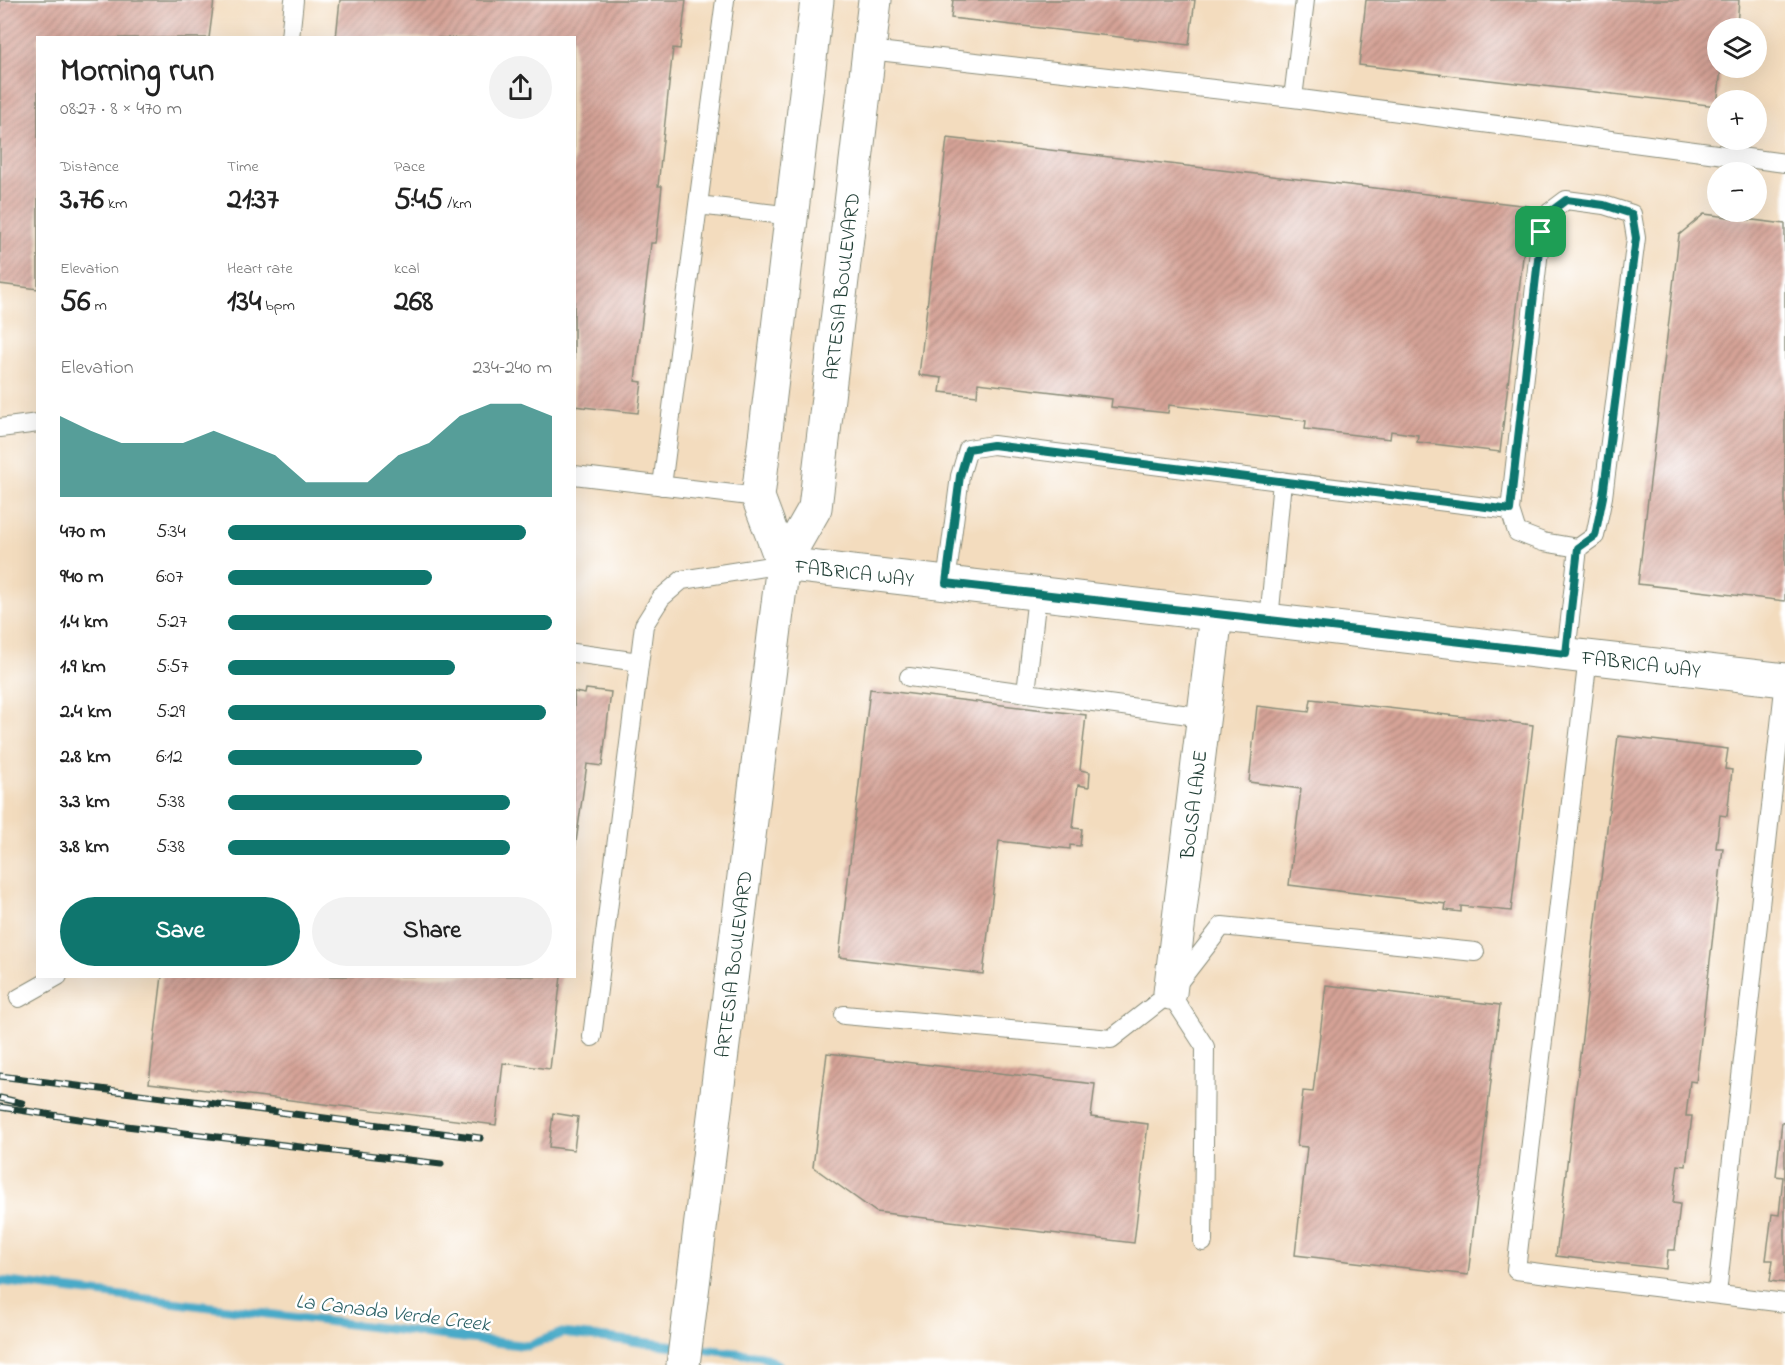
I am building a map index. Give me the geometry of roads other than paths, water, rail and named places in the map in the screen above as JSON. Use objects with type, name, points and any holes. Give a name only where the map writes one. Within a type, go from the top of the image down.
[{"type":"main road","name":"ARTESIA BOULEVARD","points":[[783,564],[758,497],[817,0]]},
{"type":"main road","name":"ARTESIA BOULEVARD","points":[[683,1365],[783,564],[815,508],[875,0]]},
{"type":"main road","name":"FABRICA WAY","points":[[783,564],[1785,680]]},
{"type":"main road","name":"BOLSA LANE","points":[[1170,993],[1216,615]]},
{"type":"lane","points":[[290,36],[294,0]]},
{"type":"lane","points":[[662,486],[725,0]]},
{"type":"lane","points":[[1293,98],[1305,0]]},
{"type":"lane","points":[[870,50],[1293,98],[1785,163]]},
{"type":"lane","points":[[1566,200],[1604,205],[1632,214],[1636,238],[1603,497],[1595,536],[1578,548],[1543,542],[1517,532],[1510,510],[1541,232],[1550,212],[1566,200]]},
{"type":"lane","points":[[698,205],[792,216]]},
{"type":"lane","points":[[0,428],[36,423]]},
{"type":"lane","points":[[946,583],[960,476],[968,449],[993,445],[1510,510]]},
{"type":"lane","points":[[576,475],[758,497]]},
{"type":"lane","points":[[1269,621],[1282,481]]},
{"type":"lane","points":[[1578,548],[1577,655],[1516,1270],[1785,1303]]},
{"type":"lane","points":[[592,1036],[644,625],[661,597],[682,579],[783,564]]},
{"type":"lane","points":[[1026,693],[1037,594]]},
{"type":"lane","points":[[576,653],[639,662]]},
{"type":"lane","points":[[909,677],[1204,717]]},
{"type":"lane","points":[[1717,1294],[1785,680]]},
{"type":"lane","points":[[844,1015],[1111,1039],[1170,993],[1222,926],[1475,952]]},
{"type":"lane","points":[[19,998],[54,978]]},
{"type":"lane","points":[[1170,993],[1205,1047],[1203,1242]]},
{"type":"waterway","name":"La Canada Verde Creek","points":[[0,1281],[528,1346],[562,1333],[762,1356],[778,1365]]},
{"type":"railway","points":[[0,1076],[480,1138]]},
{"type":"railway","points":[[0,1098],[22,1103]]},
{"type":"railway","points":[[0,1107],[118,1125],[441,1164]]}]
